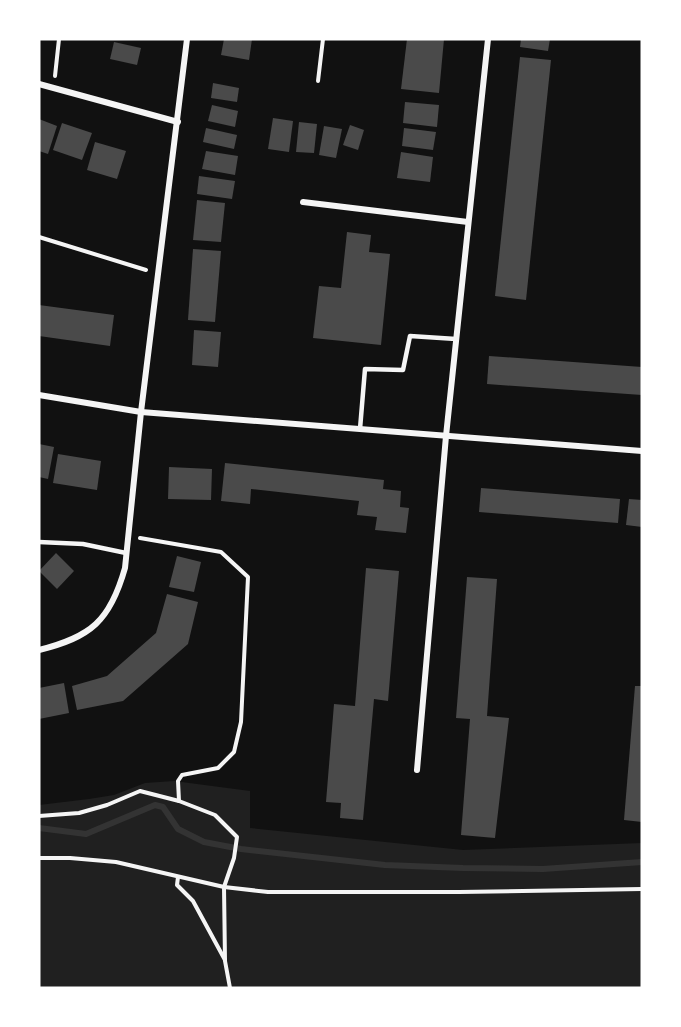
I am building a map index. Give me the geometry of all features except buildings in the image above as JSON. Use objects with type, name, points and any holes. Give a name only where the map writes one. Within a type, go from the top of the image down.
[{"type":"street","points":[[39,650],[87,634],[98,623],[119,591],[126,553],[187,39]]},
{"type":"street","points":[[417,770],[446,436],[488,39]]},
{"type":"street","points":[[39,84],[178,122]]},
{"type":"street","points":[[303,202],[468,222]]},
{"type":"street","points":[[39,395],[141,412],[642,451]]},
{"type":"lane","points":[[360,429],[366,369],[403,370],[410,336],[456,339]]},
{"type":"lane","points":[[39,542],[83,544],[126,553]]},
{"type":"path","points":[[54,88],[59,39]]},
{"type":"path","points":[[318,81],[322,39]]},
{"type":"path","points":[[39,237],[158,273]]},
{"type":"path","points":[[128,536],[221,552],[248,578],[241,722],[234,752],[218,768],[182,775],[178,781],[179,801]]},
{"type":"path","points":[[39,816],[79,813],[107,805],[140,791],[179,801],[215,815],[237,837],[234,858],[224,887],[225,961],[230,988]]},
{"type":"path","points":[[39,858],[116,862],[178,878],[224,887],[268,892],[642,889]]},
{"type":"path","points":[[178,878],[177,885],[193,901],[225,961]]},
{"type":"shaded area","points":[[174,781],[250,791],[250,828],[463,850],[642,843],[642,988],[39,988],[39,805],[114,795],[145,783]]},
{"type":"waterway","points":[[39,828],[86,834],[155,805],[163,807],[178,829],[204,842],[241,849],[385,865],[463,868],[543,869],[642,862]]}]
